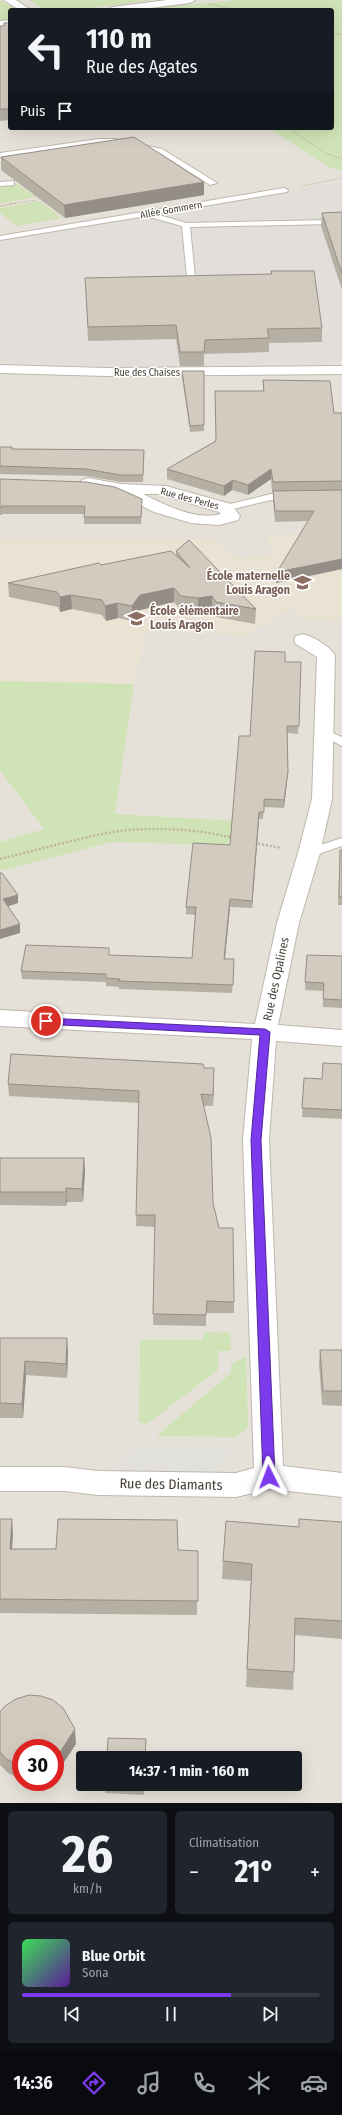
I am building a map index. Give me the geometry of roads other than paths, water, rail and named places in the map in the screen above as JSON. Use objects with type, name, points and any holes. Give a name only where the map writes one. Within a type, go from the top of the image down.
[{"type":"street","points":[[9,0],[23,8]]},
{"type":"street","points":[[128,8],[190,0]]},
{"type":"street","name":"Rue des Chaises","points":[[0,369],[115,372],[342,370]]},
{"type":"street","name":"Rue des Perles","points":[[70,482],[121,489],[146,503],[206,521],[222,521],[232,516],[226,508]]},
{"type":"street","name":"Rue des Opalines","points":[[269,1477],[256,1140],[265,1032],[288,923],[309,853],[322,799],[333,738],[326,655],[304,640]]},
{"type":"street","points":[[0,1018],[265,1032],[342,1038]]},
{"type":"street","name":"Rue des Diamants","points":[[0,1479],[64,1479],[98,1483],[236,1485],[269,1477],[342,1485]]},
{"type":"lane","points":[[0,155],[99,141],[115,141],[160,150],[213,183]]},
{"type":"lane","points":[[0,184],[11,183]]},
{"type":"lane","name":"Allée Gommern","points":[[0,238],[284,190]]},
{"type":"lane","points":[[144,213],[186,225],[332,222]]},
{"type":"lane","points":[[186,225],[192,277]]},
{"type":"lane","points":[[226,508],[271,497],[302,496]]},
{"type":"lane","points":[[309,853],[342,842]]},
{"type":"place","name":"École maternelle Louis Aragon","points":[[303,583]]},
{"type":"place","name":"École élémentaire Louis Aragon","points":[[137,618]]}]
